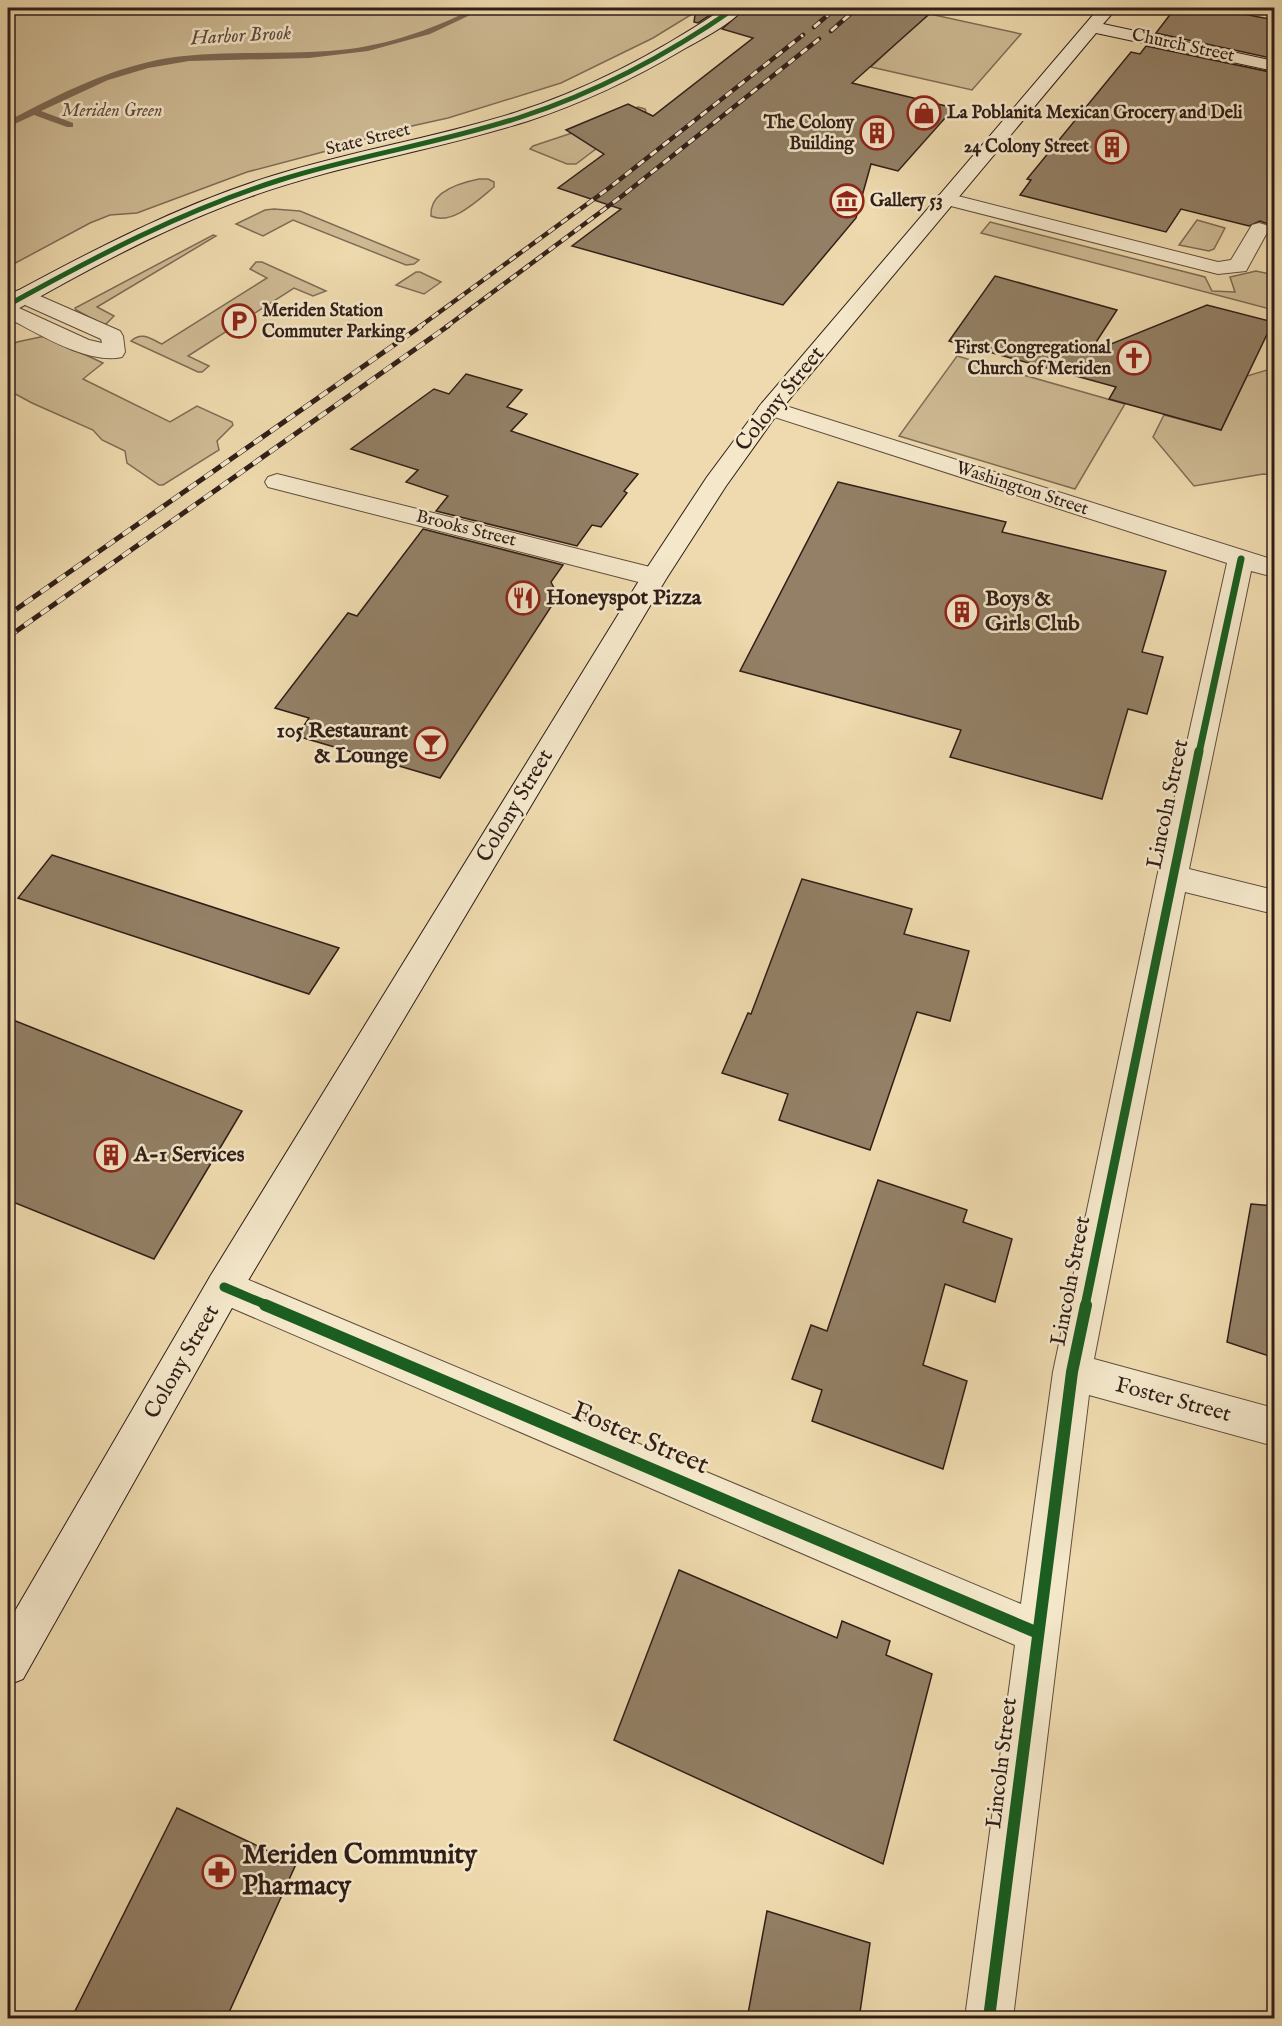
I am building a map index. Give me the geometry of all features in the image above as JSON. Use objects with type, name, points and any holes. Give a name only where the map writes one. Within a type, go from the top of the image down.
[{"type":"street","name":"State Street","points":[[13,304],[158,226],[241,192],[298,174],[492,125],[574,98],[646,64],[735,8]]},
{"type":"street","name":"Church Street","points":[[1100,17],[1275,66]]},
{"type":"street","name":"Colony Street","points":[[8,1664],[224,1287],[654,577],[716,482],[770,408],[1100,17]]},
{"type":"street","points":[[946,199],[1218,268],[1238,266],[1259,229]]},
{"type":"street","points":[[13,304],[84,346],[113,344]]},
{"type":"street","name":"Washington Street","points":[[770,408],[1258,564]]},
{"type":"street","name":"Brooks Street","points":[[277,482],[654,577]]},
{"type":"street","name":"Lincoln Street","points":[[989,2019],[1072,1372],[1172,877],[1258,564]]},
{"type":"street","points":[[1172,877],[1275,902]]},
{"type":"street","name":"Foster Street","points":[[224,1287],[1038,1633]]},
{"type":"street","name":"Foster Street","points":[[1072,1372],[1275,1427]]},
{"type":"green space","name":"Meriden Green","points":[[8,8],[702,8],[653,38],[561,83],[448,118],[380,133],[353,144],[247,172],[137,213],[110,215],[90,223],[8,267]]},
{"type":"green space","points":[[907,9],[1021,34],[972,90],[871,67],[909,31]]},
{"type":"green space","points":[[638,107],[646,111],[576,164],[567,164],[530,149],[533,146],[596,125]]},
{"type":"green space","points":[[479,179],[494,182],[494,187],[473,205],[456,215],[447,218],[431,216],[435,201],[440,195],[454,186]]},
{"type":"green space","points":[[265,210],[300,211],[419,260],[414,264],[406,265],[293,220],[263,236],[236,224]]},
{"type":"green space","points":[[1197,220],[1225,228],[1214,249],[1209,251],[1179,245]]},
{"type":"green space","points":[[990,222],[1205,277],[1212,291],[1235,292],[1230,277],[1256,271],[1274,275],[1274,310],[981,233]]},
{"type":"green space","points":[[213,235],[216,236],[97,307],[114,316],[106,324],[76,310],[75,308]]},
{"type":"green space","points":[[256,262],[262,262],[326,291],[313,296],[294,288],[188,356],[209,366],[202,372],[131,341],[143,336],[162,344],[267,278],[250,269]]},
{"type":"green space","points":[[416,272],[441,282],[424,294],[396,285]]},
{"type":"green space","points":[[45,336],[103,363],[83,379],[170,422],[197,406],[232,422],[233,425],[217,441],[219,450],[163,485],[159,485],[127,463],[125,451],[102,440],[93,430],[8,390],[8,347],[17,342]]},
{"type":"green space","points":[[957,356],[1125,404],[1075,489],[899,436]]},
{"type":"green space","points":[[1274,368],[1274,475],[1263,474],[1194,486],[1153,437],[1164,415],[1221,430],[1247,376]]},
{"type":"building","points":[[696,8],[721,8],[698,23],[694,22]]},
{"type":"building","points":[[746,8],[936,8],[852,83],[954,108],[898,171],[871,164],[856,218],[783,305],[572,246],[621,209],[558,188],[604,154],[566,130],[628,104],[653,116],[753,38],[722,29]]},
{"type":"building","points":[[1175,8],[1212,8],[1275,20],[1275,59],[1156,33]]},
{"type":"building","points":[[1146,46],[1275,73],[1275,233],[1270,232],[1268,224],[1260,221],[1249,226],[1181,209],[1166,232],[1020,195],[1031,180],[1027,179],[1131,52],[1140,54]]},
{"type":"building","name":"First Congregational Church of Meriden","points":[[995,276],[1117,310],[1089,353],[1207,305],[1273,322],[1221,430],[1109,399],[1116,387],[949,341]]},
{"type":"building","points":[[466,374],[522,390],[507,407],[527,414],[511,431],[638,474],[624,491],[627,493],[601,527],[592,525],[577,546],[436,511],[448,496],[406,482],[418,470],[351,449],[434,389],[449,394]]},
{"type":"building","name":"Boys & Girls Club","points":[[838,482],[1006,522],[1002,532],[1166,571],[1142,652],[1163,657],[1147,714],[1128,709],[1102,799],[950,757],[961,730],[740,671]]},
{"type":"building","points":[[423,529],[563,565],[551,582],[558,596],[440,778],[297,736],[309,718],[275,708],[348,613],[357,616]]},
{"type":"building","points":[[52,855],[339,948],[309,994],[18,898]]},
{"type":"building","points":[[802,879],[912,909],[904,934],[969,951],[950,1021],[917,1012],[870,1150],[779,1120],[788,1094],[722,1073],[748,1013],[751,1014]]},
{"type":"building","name":"A-1 Services","points":[[8,1018],[242,1111],[154,1259],[8,1200]]},
{"type":"building","points":[[878,1180],[967,1210],[963,1222],[1012,1239],[995,1302],[945,1284],[923,1365],[967,1381],[943,1469],[812,1421],[822,1390],[792,1379],[811,1325],[827,1331]]},
{"type":"building","points":[[1251,1204],[1275,1206],[1275,1358],[1227,1342]]},
{"type":"building","points":[[679,1570],[837,1638],[842,1621],[890,1641],[886,1655],[932,1674],[883,1864],[614,1740]]},
{"type":"building","points":[[177,1808],[296,1864],[226,2019],[71,2019]]},
{"type":"building","points":[[767,1911],[870,1943],[859,2019],[747,2019]]},
{"type":"waterway","name":"Harbor Brook","points":[[33,111],[105,78],[147,65],[229,56],[329,54],[368,49],[407,39],[481,8]]},
{"type":"waterway","name":"Harbor Brook","points":[[8,124],[33,111]]},
{"type":"waterway","points":[[33,111],[70,125]]},
{"type":"railway","points":[[814,27],[836,8]]},
{"type":"railway","points":[[831,31],[857,8]]},
{"type":"railway","points":[[419,327],[609,188],[803,35]]},
{"type":"railway","points":[[446,327],[622,196],[819,39]]},
{"type":"railway","points":[[8,615],[421,326]]},
{"type":"railway","points":[[8,637],[448,326]]},
{"type":"cycle path","points":[[8,305],[140,236],[243,192],[339,163],[491,126],[578,96],[659,57],[735,8]]},
{"type":"cycle path","points":[[989,2018],[1072,1372],[1172,877],[1241,559]]},
{"type":"cycle path","points":[[224,1287],[1038,1633]]},
{"type":"place","name":"La Poblanita Mexican Grocery and Deli","points":[[924,113]]},
{"type":"place","name":"The Colony Building","points":[[877,133]]},
{"type":"place","name":"24 Colony Street","points":[[1112,147]]},
{"type":"place","name":"Gallery 53","points":[[847,201]]},
{"type":"place","name":"Meriden Station Commuter Parking","points":[[239,321]]},
{"type":"place","name":"First Congregational Church of Meriden","points":[[1134,358]]},
{"type":"place","name":"Honeyspot Pizza","points":[[523,598]]},
{"type":"place","name":"Boys & Girls Club","points":[[962,612]]},
{"type":"place","name":"105 Restaurant & Lounge","points":[[431,744]]},
{"type":"place","name":"A-1 Services","points":[[111,1155]]},
{"type":"place","name":"Meriden Community Pharmacy","points":[[219,1872]]}]
